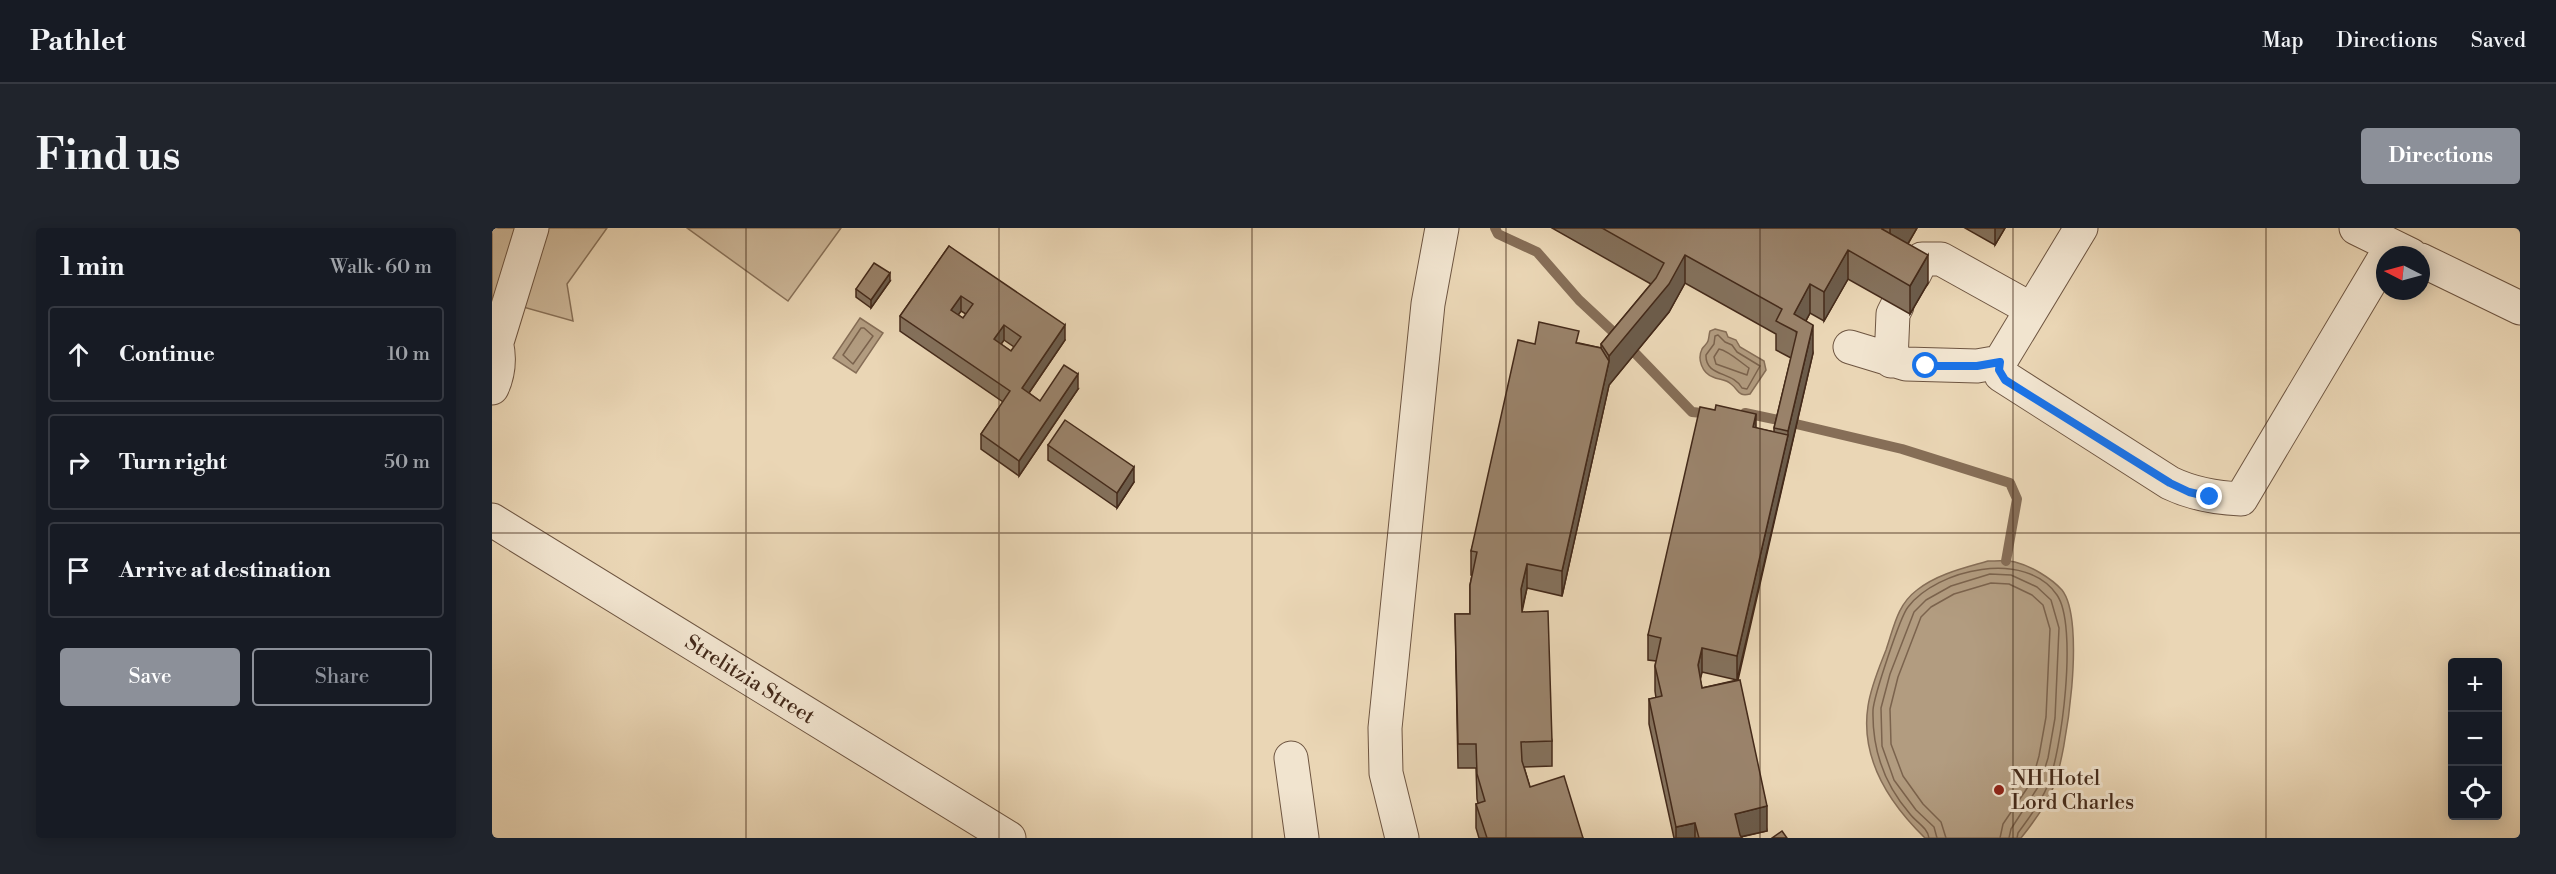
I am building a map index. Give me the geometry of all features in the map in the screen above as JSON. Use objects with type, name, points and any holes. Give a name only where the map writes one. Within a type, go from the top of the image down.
[{"type":"street","points":[[492,388],[498,363],[495,336],[532,228]]},
{"type":"street","points":[[1402,838],[1386,772],[1385,728],[1428,304],[1442,228]]},
{"type":"street","points":[[2081,228],[2000,362],[1999,370],[2005,380],[2170,483],[2189,492],[2210,497],[2241,499],[2376,282]]},
{"type":"street","points":[[2356,228],[2383,246]]},
{"type":"street","points":[[1914,275],[1922,259],[1941,259],[2031,309]]},
{"type":"street","points":[[2430,264],[2520,308]]},
{"type":"street","points":[[1891,361],[1893,314],[1897,306]]},
{"type":"street","points":[[1850,347],[1891,361],[1926,366],[1977,366],[2000,362]]},
{"type":"street","name":"Strelitzia Street","points":[[492,520],[1009,838]]},
{"type":"street","points":[[1291,758],[1302,838]]},
{"type":"shaded area","points":[[492,228],[607,228],[567,284],[573,321],[492,297]]},
{"type":"shaded area","points":[[687,228],[841,228],[788,301]]},
{"type":"water","points":[[860,318],[883,333],[856,373],[833,358]]},
{"type":"water","points":[[1715,329],[1726,332],[1728,337],[1736,340],[1740,347],[1764,361],[1766,370],[1750,394],[1741,394],[1729,382],[1709,375],[1703,369],[1700,361],[1702,349],[1708,342],[1710,331]]},
{"type":"water","points":[[1988,561],[2012,561],[2034,569],[2062,590],[2069,606],[2073,629],[2072,687],[2064,747],[2053,788],[2047,801],[2021,838],[1925,838],[1889,795],[1873,761],[1868,744],[1869,699],[1897,617],[1910,596],[1925,584],[1942,576]]},
{"type":"building","points":[[1602,228],[1883,228],[1928,255],[1910,286],[1848,250],[1824,292],[1810,284],[1794,314],[1813,325],[1788,431],[1774,428],[1797,332],[1776,321],[1782,309],[1685,255],[1669,284],[1609,356],[1601,344],[1656,278],[1664,263]]},
{"type":"building","points":[[949,246],[1065,325],[1022,388],[1040,401],[1064,365],[1078,374],[1019,461],[981,434],[1010,391],[900,316]],"holes":[[[961,296],[973,304],[963,318],[951,310]],[[1004,325],[1021,337],[1011,351],[994,339]]]},
{"type":"building","points":[[874,263],[890,273],[871,300],[856,289]]},
{"type":"building","points":[[1539,322],[1579,331],[1576,343],[1601,348],[1609,361],[1562,571],[1527,564],[1521,589],[1522,612],[1548,611],[1552,741],[1521,742],[1522,761],[1530,787],[1564,776],[1583,838],[1487,838],[1476,804],[1485,801],[1477,774],[1476,744],[1458,744],[1455,614],[1470,614],[1470,585],[1477,552],[1471,551],[1518,340],[1535,344]]},
{"type":"building","points":[[1716,405],[1756,414],[1753,427],[1788,435],[1737,656],[1702,648],[1698,665],[1702,688],[1740,680],[1767,806],[1735,814],[1742,838],[1699,838],[1695,823],[1676,827],[1649,699],[1662,696],[1655,666],[1661,638],[1648,635],[1700,407],[1715,410]]},
{"type":"building","points":[[1065,420],[1134,467],[1117,493],[1048,445]]},
{"type":"building","points":[[1782,831],[1787,838],[1772,838]]},
{"type":"waterway","points":[[1495,228],[1498,234],[1537,252],[1579,300],[1623,341]]},
{"type":"waterway","points":[[1635,353],[1692,412],[1712,414]]},
{"type":"waterway","points":[[1745,413],[1783,421]]},
{"type":"waterway","points":[[1796,424],[1902,449],[2010,483],[2017,499],[2006,561]]},
{"type":"place","name":"NH Hotel Lord Charles","points":[[1999,790]]},
{"type":"route","points":[[1926,366],[1977,366],[2000,362],[1999,370],[2005,380],[2170,483],[2189,492],[2210,497]]}]
